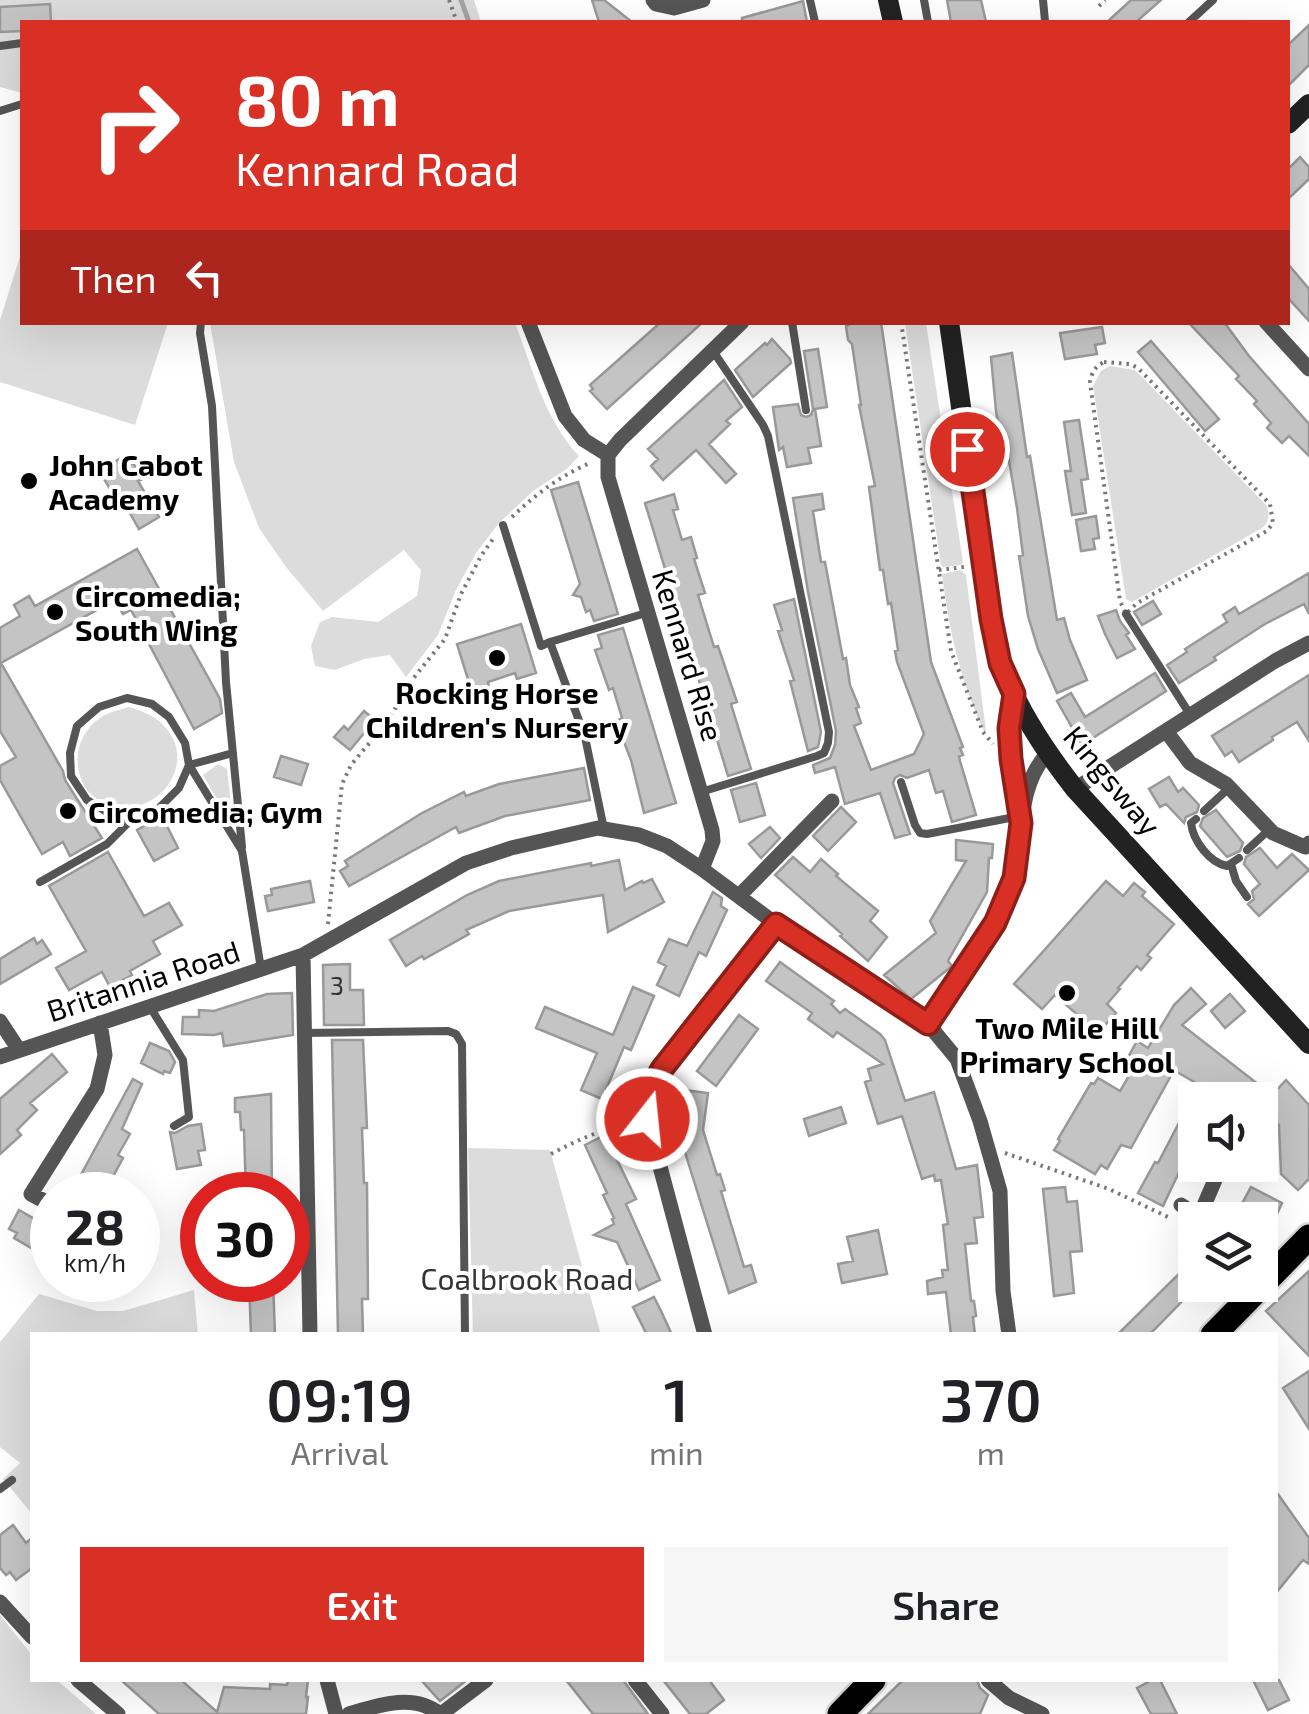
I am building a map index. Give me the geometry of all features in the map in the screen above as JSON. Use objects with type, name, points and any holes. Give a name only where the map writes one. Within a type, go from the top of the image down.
[{"type":"main road","points":[[1278,1257],[1309,1236]]},
{"type":"main road","points":[[1215,1332],[1239,1302]]},
{"type":"main road","points":[[840,1714],[871,1682]]},
{"type":"street","points":[[653,0],[674,8],[703,0]]},
{"type":"street","points":[[1290,122],[1309,104]]},
{"type":"street","points":[[529,325],[565,416],[584,440],[608,455],[739,325]]},
{"type":"street","name":"Kingsway","points":[[949,325],[1000,663],[1014,694],[1047,754],[1075,789],[1309,1044]]},
{"type":"street","points":[[1269,325],[1309,369]]},
{"type":"street","name":"Kennard Rise","points":[[608,455],[608,477],[702,792],[713,841],[702,869]]},
{"type":"street","points":[[1075,789],[1309,643]]},
{"type":"street","points":[[1014,694],[1009,728],[1021,819]]},
{"type":"street","points":[[1166,732],[1190,763],[1230,787],[1270,830],[1308,846]]},
{"type":"street","points":[[928,1024],[1002,908],[1014,878],[1030,781],[1047,754]]},
{"type":"street","points":[[739,896],[832,802]]},
{"type":"street","points":[[604,829],[638,835],[667,846],[776,924],[928,1024],[957,1060],[1000,1191],[1008,1332]]},
{"type":"street","name":"Britannia Road","points":[[0,1057],[303,955],[466,864],[510,848],[604,829]]},
{"type":"street","points":[[705,1332],[647,1119],[649,1092],[662,1069],[776,924]]},
{"type":"street","points":[[303,955],[310,1332]]},
{"type":"street","points":[[0,1021],[19,1050]]},
{"type":"street","points":[[45,1172],[98,1089],[105,1055],[100,1023]]},
{"type":"street","points":[[0,1602],[30,1635]]},
{"type":"street","points":[[80,1682],[118,1714]]},
{"type":"street","points":[[328,1682],[336,1714]]},
{"type":"street","points":[[349,1714],[406,1702],[422,1704],[441,1714],[483,1682]]},
{"type":"street","points":[[637,1682],[662,1714]]},
{"type":"street","points":[[990,1682],[1009,1698],[1042,1714]]},
{"type":"lane","points":[[1191,20],[1213,0]]},
{"type":"lane","points":[[201,325],[212,406],[226,682],[242,851],[261,970]]},
{"type":"lane","points":[[792,325],[806,410]]},
{"type":"lane","points":[[702,792],[817,756],[824,753],[828,743],[768,436],[713,351]]},
{"type":"lane","points":[[504,525],[541,646],[648,613]]},
{"type":"lane","points":[[1126,614],[1190,716]]},
{"type":"lane","points":[[550,642],[584,737],[604,829]]},
{"type":"lane","points":[[133,818],[112,816],[87,800],[70,776],[70,753],[77,726],[99,707],[127,698],[152,704],[169,717],[185,743],[189,765],[242,851]]},
{"type":"lane","points":[[189,765],[233,754]]},
{"type":"lane","points":[[40,882],[106,844],[133,818],[158,809],[179,788],[189,765]]},
{"type":"lane","points":[[901,782],[920,833],[1021,819]]},
{"type":"lane","points":[[1204,811],[1230,787]]},
{"type":"lane","points":[[1196,819],[1191,824],[1195,840],[1221,866],[1235,861],[1236,882],[1248,897]]},
{"type":"lane","points":[[1247,850],[1270,830]]},
{"type":"lane","points":[[150,1007],[183,1060],[189,1117],[174,1126]]},
{"type":"lane","points":[[304,1033],[448,1031],[456,1034],[462,1044],[466,1332]]},
{"type":"lane","points":[[0,1489],[12,1480]]},
{"type":"path","points":[[1098,6],[1105,0]]},
{"type":"path","points":[[901,325],[951,651],[982,732],[1011,759]]},
{"type":"path","points":[[1104,362],[1138,368],[1270,504],[1273,523],[1267,531],[1136,603],[1126,614],[1120,601],[1090,382],[1092,372],[1104,362]]},
{"type":"path","points":[[327,943],[342,784],[351,765],[387,722],[412,680],[444,639],[474,568],[504,525],[535,495],[570,472],[608,455]]},
{"type":"path","points":[[939,570],[984,565]]},
{"type":"path","points":[[550,1154],[612,1127],[647,1119]]},
{"type":"path","points":[[987,1147],[1178,1213]]},
{"type":"green space","points":[[0,0],[474,0],[480,20],[20,20],[20,92],[0,87]]},
{"type":"green space","points":[[20,256],[20,325],[167,325],[135,425],[0,382],[0,320]]},
{"type":"green space","points":[[210,325],[516,325],[548,410],[579,456],[499,523],[476,553],[438,635],[406,677],[390,655],[335,670],[315,666],[311,646],[320,622],[332,617],[378,622],[417,596],[421,570],[404,550],[323,611],[259,528],[234,462]]},
{"type":"green space","points":[[905,325],[926,325],[963,562],[941,565]]},
{"type":"green space","points":[[1110,366],[1134,370],[1140,375],[1267,506],[1268,512],[1262,528],[1132,602],[1126,599],[1093,386],[1101,371]]},
{"type":"green space","points":[[961,570],[966,575],[986,731],[962,674],[945,595],[942,574]]},
{"type":"green space","points":[[129,707],[163,725],[173,739],[176,768],[161,793],[149,802],[117,807],[99,800],[85,787],[78,768],[79,749],[92,725],[106,714]]},
{"type":"green space","points":[[218,764],[227,769],[232,814],[227,816],[203,775]]},
{"type":"green space","name":"Coalbrook Road","points":[[468,1148],[550,1150],[600,1332],[473,1332]]},
{"type":"green space","points":[[180,1294],[180,1302],[195,1302],[198,1332],[30,1332],[30,1512],[3,1479],[20,1463],[0,1447],[0,1342],[32,1302],[66,1302],[97,1311],[123,1311]]},
{"type":"green space","points":[[0,1615],[30,1652],[30,1682],[59,1682],[96,1714],[0,1714]]},
{"type":"building","points":[[592,0],[604,0],[629,20],[598,20]]},
{"type":"building","points":[[947,0],[981,0],[986,20],[951,20]]},
{"type":"building","points":[[1131,0],[1161,0],[1138,20],[1109,20]]},
{"type":"building","points":[[803,1],[807,20],[742,20]]},
{"type":"building","points":[[50,4],[51,20],[20,20],[20,31],[0,32],[0,7]]},
{"type":"building","points":[[1309,25],[1309,65],[1290,84],[1290,43]]},
{"type":"building","points":[[1300,157],[1309,167],[1309,179],[1290,197],[1290,167]]},
{"type":"building","points":[[1290,266],[1309,289],[1309,321],[1290,300]]},
{"type":"building","points":[[658,325],[700,325],[607,409],[590,391],[590,385]]},
{"type":"building","points":[[881,325],[931,662],[963,747],[963,755],[959,756],[976,815],[952,822],[943,791],[936,793],[929,770],[907,778],[900,775],[893,783],[910,834],[895,838],[880,793],[845,804],[835,767],[815,773],[813,765],[830,758],[836,731],[793,498],[822,494],[824,509],[813,511],[821,562],[825,562],[843,659],[846,658],[850,685],[859,707],[856,708],[861,723],[854,726],[871,770],[914,754],[924,734],[897,662],[891,603],[888,604],[880,570],[869,487],[875,486],[846,326]]},
{"type":"building","points":[[1191,325],[1226,325],[1309,424],[1309,456],[1289,436],[1282,443],[1267,428],[1271,423],[1236,379],[1239,376]]},
{"type":"building","points":[[1102,327],[1105,343],[1095,345],[1097,354],[1065,359],[1060,333]]},
{"type":"building","points":[[772,339],[791,363],[753,397],[735,370]]},
{"type":"building","points":[[1151,341],[1219,419],[1205,431],[1138,352]]},
{"type":"building","points":[[818,349],[827,407],[815,409],[821,446],[808,448],[811,463],[787,467],[783,447],[779,450],[773,407],[798,404],[801,415],[811,415],[804,351]]},
{"type":"building","points":[[1012,353],[1057,620],[1064,618],[1087,680],[1057,693],[1028,616],[1017,508],[996,411],[991,357]]},
{"type":"building","points":[[724,380],[742,407],[709,444],[736,474],[726,483],[696,450],[663,480],[651,466],[658,459],[648,449]]},
{"type":"building","points":[[1079,420],[1088,479],[1081,480],[1086,513],[1072,515],[1065,471],[1071,471],[1064,422]]},
{"type":"building","points":[[121,458],[126,467],[133,463],[143,479],[138,481],[159,517],[139,529],[119,494],[114,496],[104,479],[109,476],[104,468]]},
{"type":"building","points":[[578,482],[618,614],[594,621],[581,597],[573,595],[580,584],[551,490]]},
{"type":"building","points":[[674,494],[678,509],[673,510],[682,540],[691,537],[705,593],[698,595],[737,702],[731,704],[751,769],[728,776],[645,503]]},
{"type":"building","points":[[1096,516],[1099,538],[1093,539],[1095,549],[1081,551],[1076,520]]},
{"type":"building","points":[[137,549],[220,699],[222,713],[194,729],[131,610],[123,614],[115,600],[1,663],[65,780],[102,838],[70,856],[63,842],[42,854],[0,780],[0,766],[16,757],[0,731],[0,628],[20,616],[14,605],[29,596],[35,606]]},
{"type":"building","points":[[1309,573],[1309,614],[1304,604],[1265,624],[1179,683],[1167,665],[1227,622],[1223,615],[1235,607],[1239,614]]},
{"type":"building","points":[[794,599],[821,732],[818,747],[808,751],[774,605]]},
{"type":"building","points":[[1153,601],[1161,614],[1142,625],[1134,612]]},
{"type":"building","points":[[1116,610],[1135,649],[1117,658],[1098,616]]},
{"type":"building","name":"Rocking Horse Children's Nursery","points":[[521,624],[536,673],[517,679],[515,673],[472,692],[457,644]]},
{"type":"building","points":[[623,628],[676,803],[644,813],[616,721],[622,718],[613,688],[609,690],[595,650],[602,648],[598,635]]},
{"type":"building","points":[[1155,673],[1166,691],[1082,745],[1057,701],[1071,693],[1085,717]]},
{"type":"building","points":[[1309,675],[1309,741],[1297,722],[1239,762],[1232,751],[1225,756],[1212,736]]},
{"type":"building","points":[[364,711],[375,720],[350,750],[334,737],[344,726],[348,730]]},
{"type":"building","points":[[281,756],[308,764],[301,785],[274,777]]},
{"type":"building","points":[[584,768],[590,800],[505,816],[459,833],[456,827],[349,886],[340,871],[348,866],[345,861],[464,792],[466,796],[499,784]]},
{"type":"building","points":[[1169,777],[1178,792],[1183,788],[1199,805],[1184,823],[1166,804],[1160,807],[1149,789]]},
{"type":"building","points":[[756,783],[765,815],[740,822],[731,790]]},
{"type":"building","points":[[841,807],[856,822],[828,851],[813,836]]},
{"type":"building","points":[[1216,810],[1243,843],[1240,851],[1227,857],[1200,826],[1203,818]]},
{"type":"building","points":[[162,816],[178,848],[154,861],[137,830]]},
{"type":"building","points":[[770,827],[780,838],[761,858],[749,844]]},
{"type":"building","points":[[956,840],[993,844],[987,892],[948,961],[952,966],[911,999],[884,975],[936,933],[930,921],[966,861],[956,860]]},
{"type":"building","points":[[1260,848],[1277,868],[1292,854],[1309,870],[1259,916],[1248,904],[1254,899],[1252,891],[1260,884],[1244,864],[1246,857]]},
{"type":"building","points":[[108,852],[144,916],[169,903],[182,925],[153,941],[160,954],[130,971],[132,975],[110,987],[102,972],[69,990],[56,968],[86,951],[49,886]]},
{"type":"building","points":[[793,857],[810,872],[821,859],[878,911],[870,921],[887,937],[868,961],[775,875]]},
{"type":"building","points":[[619,860],[625,890],[652,879],[664,902],[608,932],[603,895],[509,911],[466,930],[469,934],[406,966],[390,940],[499,881]]},
{"type":"building","points":[[310,881],[314,902],[268,911],[265,896],[272,895],[271,889]]},
{"type":"building","points":[[1106,881],[1123,896],[1134,883],[1145,892],[1142,896],[1174,924],[1147,955],[1151,958],[1141,970],[1137,966],[1118,988],[1107,1004],[1116,1013],[1098,1033],[1055,995],[1042,1009],[1014,984]]},
{"type":"building","points":[[713,892],[722,898],[721,906],[727,910],[706,956],[699,952],[679,996],[657,985],[666,966],[658,962],[669,939],[687,946]]},
{"type":"building","points":[[34,938],[37,944],[42,940],[51,954],[0,984],[0,959]]},
{"type":"building","points":[[780,962],[834,1001],[831,1004],[840,1013],[845,1009],[880,1034],[905,1101],[934,1092],[956,1169],[977,1165],[983,1217],[974,1218],[977,1243],[965,1244],[976,1316],[975,1332],[951,1332],[946,1292],[928,1294],[927,1281],[943,1277],[942,1270],[948,1270],[943,1225],[948,1224],[941,1180],[935,1181],[934,1175],[922,1179],[902,1116],[878,1124],[865,1082],[871,1080],[868,1069],[883,1064],[837,1032],[833,1037],[808,1019],[812,1013],[766,981]]},
{"type":"building","points":[[350,964],[350,990],[363,990],[364,1025],[324,1025],[323,965]]},
{"type":"building","points":[[633,987],[654,996],[631,1050],[624,1047],[602,1099],[581,1090],[597,1053],[536,1028],[545,1007],[613,1035]]},
{"type":"building","points":[[1191,988],[1206,1004],[1182,1025],[1255,1082],[1194,1082],[1173,1072],[1131,1148],[1121,1145],[1107,1169],[1101,1165],[1095,1174],[1054,1150],[1091,1083],[1098,1078],[1120,1091],[1135,1066],[1126,1061],[1137,1041],[1148,1048],[1174,1005]]},
{"type":"building","points":[[292,993],[293,1035],[224,1046],[222,1033],[182,1034],[183,1017],[199,1017],[199,1010],[214,1011],[267,994]]},
{"type":"building","points":[[1230,994],[1245,1011],[1225,1028],[1211,1011]]},
{"type":"building","points":[[739,1015],[758,1029],[716,1086],[697,1071]]},
{"type":"building","points":[[332,1040],[363,1040],[368,1299],[362,1299],[363,1332],[338,1332]]},
{"type":"building","points":[[150,1043],[169,1051],[175,1062],[170,1073],[163,1074],[141,1063]]},
{"type":"building","points":[[52,1054],[67,1072],[30,1103],[37,1110],[17,1130],[21,1135],[0,1154],[0,1099]]},
{"type":"building","points":[[133,1079],[142,1084],[122,1129],[130,1134],[118,1155],[123,1158],[115,1172],[82,1172]]},
{"type":"building","points":[[1286,1080],[1309,1105],[1309,1179],[1298,1190],[1281,1174],[1278,1089]]},
{"type":"building","points":[[684,1090],[708,1093],[703,1130],[725,1190],[721,1191],[744,1267],[751,1265],[756,1282],[729,1293],[678,1130]]},
{"type":"building","points":[[271,1094],[272,1172],[245,1172],[244,1130],[240,1112],[235,1112],[235,1098]]},
{"type":"building","points":[[841,1107],[846,1123],[809,1136],[804,1119]]},
{"type":"building","points":[[201,1124],[205,1150],[198,1151],[201,1165],[177,1169],[170,1132]]},
{"type":"building","points":[[1178,1125],[1178,1174],[1163,1206],[1138,1193],[1155,1162],[1158,1163]]},
{"type":"building","points":[[605,1135],[636,1199],[626,1204],[660,1280],[639,1290],[617,1242],[594,1235],[614,1224],[614,1218],[585,1145]]},
{"type":"building","points":[[1065,1187],[1067,1202],[1077,1201],[1082,1251],[1070,1252],[1074,1293],[1054,1296],[1043,1189]]},
{"type":"building","points":[[1251,1187],[1282,1203],[1278,1212],[1278,1202],[1243,1202]]},
{"type":"building","points":[[19,1210],[30,1216],[30,1247],[14,1238],[17,1233],[9,1229]]},
{"type":"building","points":[[878,1230],[887,1274],[842,1283],[838,1264],[853,1261],[847,1237]]},
{"type":"building","points":[[1309,1271],[1309,1356],[1266,1311]]},
{"type":"building","points":[[1178,1275],[1178,1302],[1181,1302],[1152,1332],[1120,1332]]},
{"type":"building","points":[[654,1297],[671,1332],[646,1332],[633,1307]]},
{"type":"building","points":[[250,1302],[274,1302],[275,1332],[251,1332]]},
{"type":"building","points":[[1309,1371],[1309,1429],[1283,1388]]},
{"type":"building","points":[[1278,1494],[1309,1538],[1309,1564],[1303,1560],[1278,1590]]},
{"type":"building","points":[[13,1525],[26,1543],[30,1540],[30,1570],[16,1580],[0,1568],[0,1535]]},
{"type":"building","points":[[1279,1680],[1289,1700],[1268,1710],[1254,1682]]},
{"type":"building","points":[[123,1682],[183,1682],[217,1712],[224,1687],[270,1689],[270,1684],[308,1682],[306,1714],[159,1714]]},
{"type":"building","points":[[423,1682],[464,1682],[440,1701]]},
{"type":"building","points":[[568,1682],[624,1682],[648,1714],[593,1714]]},
{"type":"building","points":[[665,1682],[710,1682],[724,1700],[706,1714],[690,1714]]},
{"type":"building","points":[[901,1682],[978,1682],[988,1695],[980,1714],[868,1714]]},
{"type":"building","points":[[1148,1682],[1161,1682],[1177,1714],[1151,1714],[1137,1688]]},
{"type":"waterway","points":[[461,0],[468,20]]},
{"type":"place","name":"John Cabot Academy","points":[[29,481]]},
{"type":"place","name":"Circomedia; South Wing","points":[[55,612]]},
{"type":"place","name":"Rocking Horse Children's Nursery","points":[[497,658]]},
{"type":"place","name":"Circomedia; Gym","points":[[68,811]]},
{"type":"place","name":"Two Mile Hill Primary School","points":[[1067,993]]},
{"type":"route","points":[[647,1119],[649,1092],[662,1069],[776,924],[928,1024],[995,923],[1014,878],[1021,823],[1009,728],[1014,694],[1000,663],[991,619],[967,449]]}]
